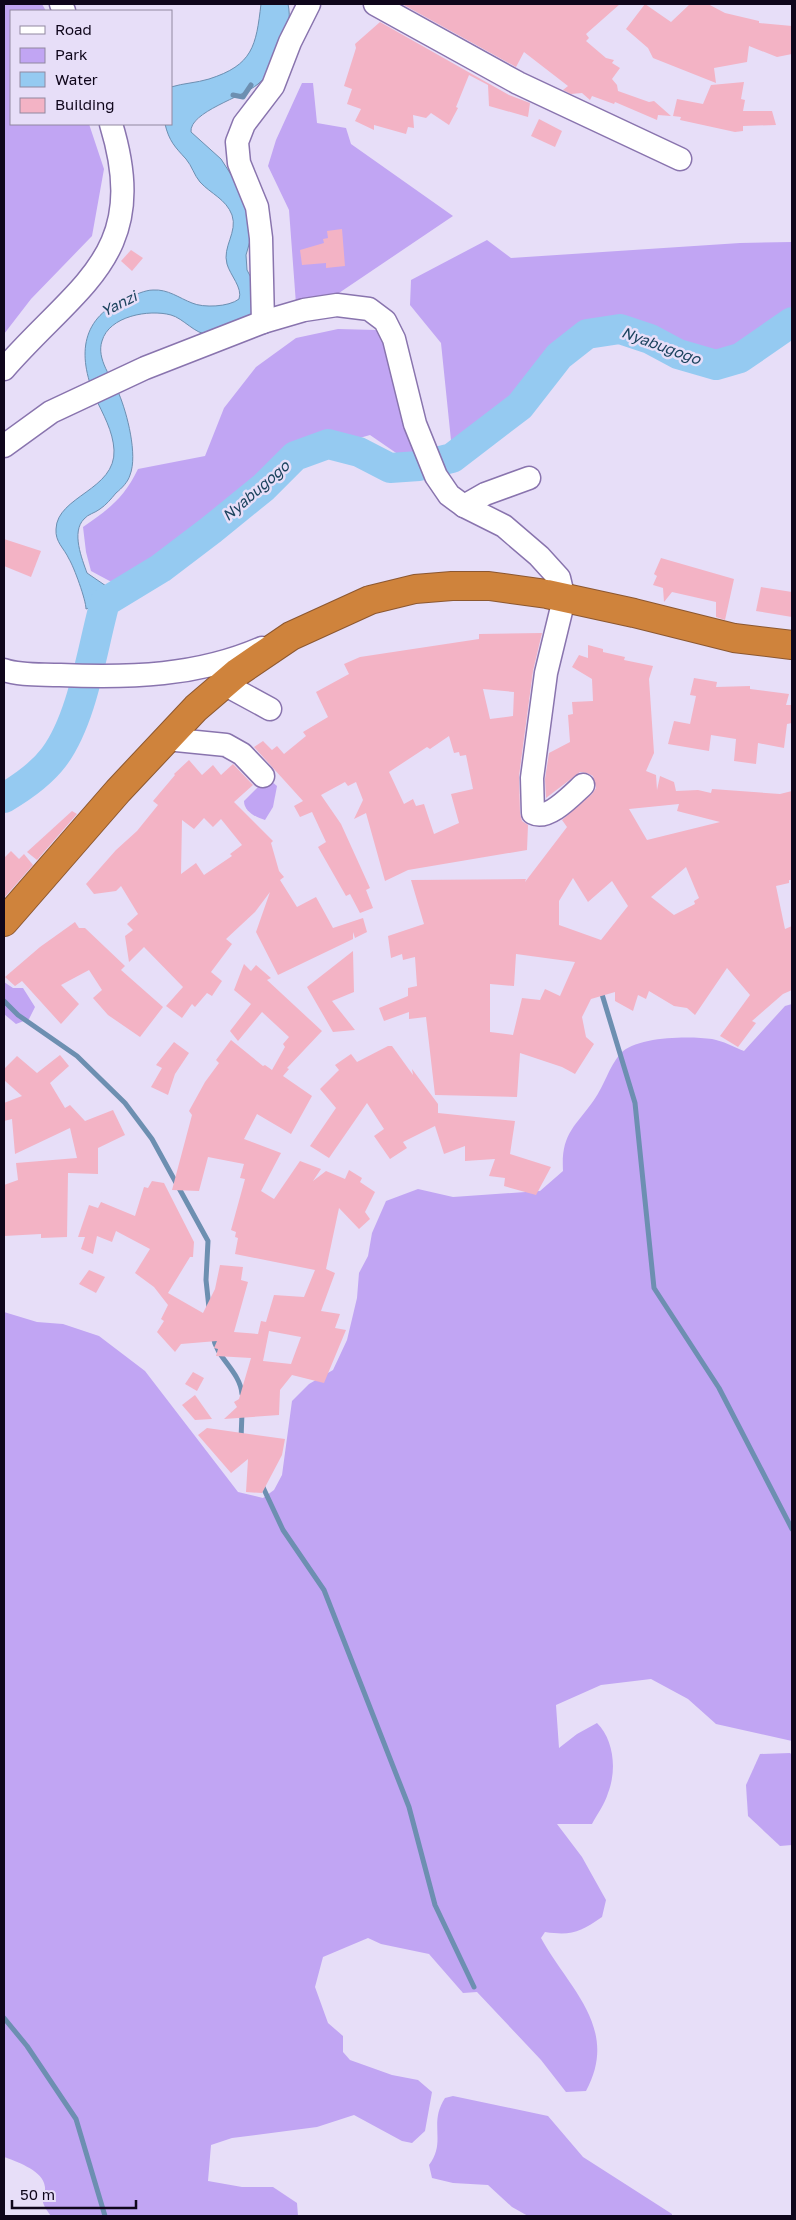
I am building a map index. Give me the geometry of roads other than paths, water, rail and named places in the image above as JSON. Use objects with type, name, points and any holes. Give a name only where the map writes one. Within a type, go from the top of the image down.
[{"type":"highway","points":[[4,922],[166,739],[196,708],[224,684],[291,636],[370,600],[415,589],[489,586],[547,594],[734,638],[792,645]]},
{"type":"street","points":[[263,322],[261,238],[258,215],[239,163],[237,142],[244,124],[273,86],[290,42],[309,4]]},
{"type":"street","points":[[375,4],[518,83],[680,159]]},
{"type":"street","points":[[4,369],[27,342],[81,290],[103,262],[117,234],[123,200],[122,173],[111,125]]},
{"type":"street","points":[[4,446],[51,412],[118,381],[263,322],[304,310],[337,305],[368,310],[374,313],[385,321],[394,339],[416,424],[436,476],[448,495],[464,506],[504,526],[539,556],[559,578],[564,599],[546,673],[532,778],[532,812],[541,814],[552,810],[583,784]]},
{"type":"street","points":[[464,506],[485,494],[529,478]]},
{"type":"street","points":[[4,670],[52,675],[121,678],[180,672],[215,664],[258,650],[291,636]]},
{"type":"street","points":[[224,684],[270,710]]},
{"type":"street","points":[[166,739],[226,745],[242,754],[263,776]]},
{"type":"water","points":[[261,4],[288,4],[289,25],[283,47],[272,68],[251,89],[207,111],[193,125],[191,132],[221,159],[248,201],[252,234],[246,255],[247,270],[258,291],[253,314],[208,334],[199,332],[176,317],[162,313],[131,316],[121,320],[106,332],[102,341],[101,355],[125,412],[133,457],[129,478],[123,487],[104,506],[86,517],[80,524],[78,531],[79,546],[87,573],[109,588],[105,602],[86,609],[77,576],[58,541],[56,529],[59,518],[66,508],[97,484],[106,475],[112,464],[114,450],[112,436],[89,381],[86,366],[87,338],[92,326],[100,315],[127,298],[147,291],[164,291],[203,306],[229,304],[239,299],[239,290],[226,258],[233,227],[232,215],[226,205],[198,179],[168,135],[165,125],[172,125],[172,87],[209,79],[235,67],[250,52],[257,31]]},
{"type":"waterway","name":"Yanzi","points":[[233,95],[243,97],[251,85]]},
{"type":"waterway","name":"Nyabugogo","points":[[4,798],[44,769],[64,741],[86,682],[105,602],[161,568],[211,530],[264,487],[295,456],[328,444],[359,452],[390,468],[419,466],[452,458],[520,406],[559,356],[587,334],[620,329],[650,339],[678,354],[716,365],[740,358],[792,322]]},
{"type":"waterway","points":[[601,991],[635,1103],[654,1288],[719,1388],[792,1529]]},
{"type":"waterway","points":[[4,1001],[18,1015],[77,1056],[125,1103],[152,1139],[208,1241],[206,1280],[209,1308]]},
{"type":"waterway","points":[[213,1336],[215,1344],[237,1378],[242,1394]]},
{"type":"waterway","points":[[241,1439],[242,1413]]},
{"type":"waterway","points":[[261,1483],[283,1530],[324,1590],[409,1807],[435,1905],[474,1987]]},
{"type":"waterway","points":[[4,2018],[27,2046],[76,2119],[105,2216]]}]
